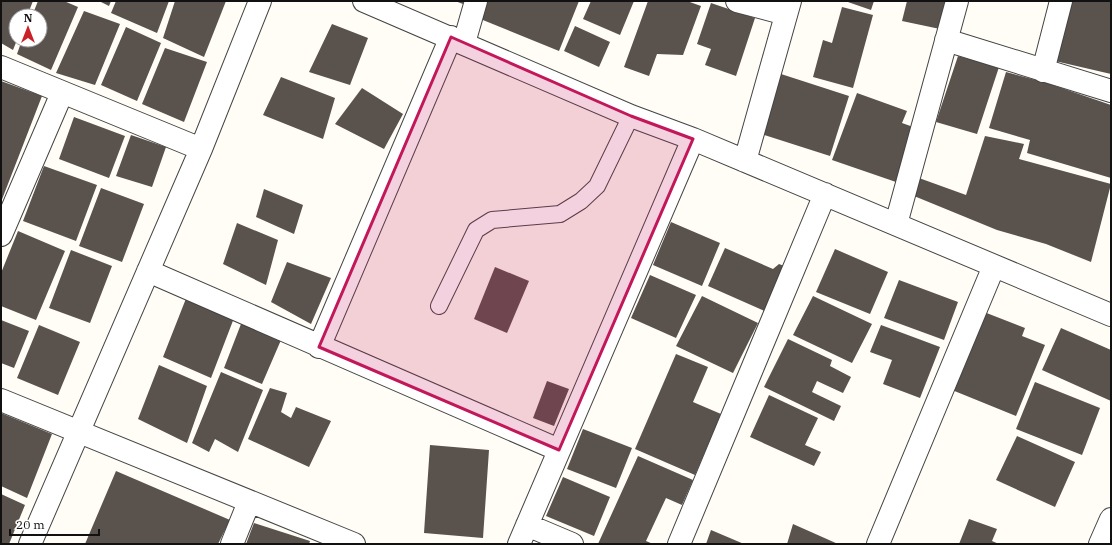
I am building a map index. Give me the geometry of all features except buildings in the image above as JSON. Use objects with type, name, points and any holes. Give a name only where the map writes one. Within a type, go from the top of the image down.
[{"type":"street","points":[[30,544],[201,149],[260,1]]},
{"type":"street","points":[[364,1],[458,40],[631,116],[693,139],[1111,315]]},
{"type":"street","points":[[319,347],[476,1]]},
{"type":"street","points":[[737,1],[788,8],[745,161]]},
{"type":"street","points":[[896,224],[957,1]]},
{"type":"street","points":[[1043,71],[1061,1]]},
{"type":"street","points":[[946,40],[1111,91]]},
{"type":"street","points":[[1,67],[201,149]]},
{"type":"street","points":[[1,236],[62,93]]},
{"type":"street","points":[[572,544],[523,534],[693,139]]},
{"type":"street","points":[[679,544],[825,194]]},
{"type":"street","points":[[878,544],[994,266]]},
{"type":"street","points":[[148,271],[319,347],[559,450]]},
{"type":"street","points":[[1,400],[354,544]]},
{"type":"street","points":[[232,544],[249,502]]},
{"type":"street","points":[[1100,544],[1111,519]]},
{"type":"lane","points":[[439,306],[476,230],[492,220],[560,214],[581,201],[597,186],[631,116]]},
{"type":"highlighted area","points":[[451,37],[631,116],[693,139],[559,450],[319,347]]}]
